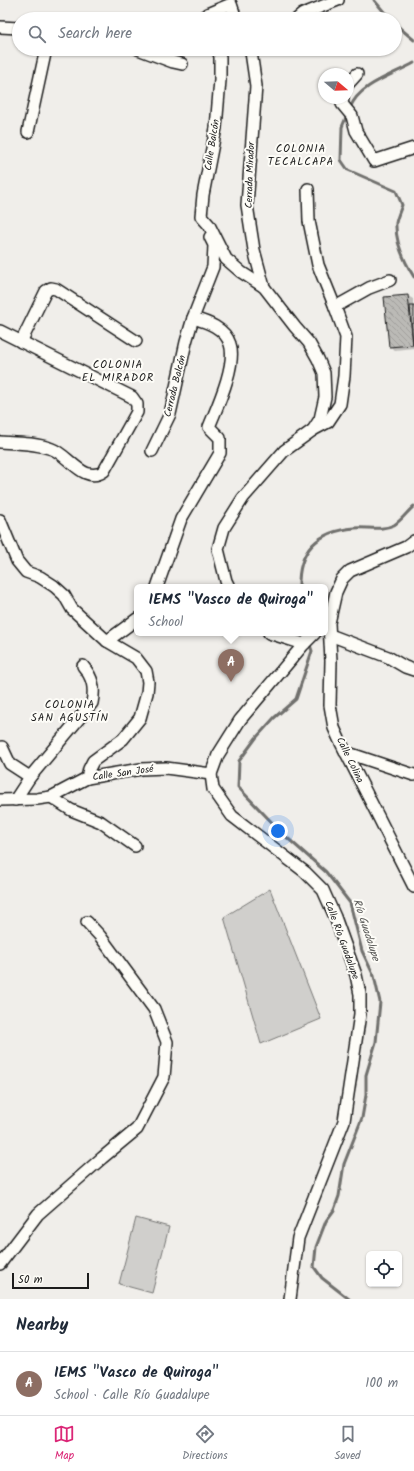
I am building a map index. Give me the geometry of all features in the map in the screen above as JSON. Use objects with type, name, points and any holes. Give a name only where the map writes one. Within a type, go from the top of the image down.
[{"type":"street","points":[[309,12],[338,0]]},
{"type":"street","points":[[212,12],[230,4],[233,12]]},
{"type":"street","points":[[0,27],[12,28]]},
{"type":"street","points":[[28,132],[44,56]]},
{"type":"street","points":[[157,56],[182,64]]},
{"type":"street","name":"Calle Balcón","points":[[202,213],[216,128],[220,80],[220,56]]},
{"type":"street","name":"Cerrada Mirador","points":[[252,56],[256,86],[247,205],[254,250],[264,287]]},
{"type":"street","points":[[354,77],[357,74]]},
{"type":"street","points":[[344,104],[352,116],[356,131],[374,161],[414,148]]},
{"type":"street","points":[[228,584],[218,549],[224,528],[243,498],[284,452],[312,430],[328,422],[340,404],[344,376],[346,337],[318,265],[309,221],[308,189]]},
{"type":"street","points":[[202,213],[226,259],[241,272],[264,287],[309,343],[318,359],[324,373],[325,396],[320,419],[312,430]]},
{"type":"street","points":[[158,584],[180,519],[220,453],[220,438],[209,427],[224,388],[231,362],[230,344],[223,333],[208,322],[193,318],[213,267],[214,245],[202,213]]},
{"type":"street","points":[[335,307],[369,288],[390,280]]},
{"type":"street","points":[[21,342],[46,291],[51,288],[56,289],[136,341]]},
{"type":"street","name":"Cerrada Balcón","points":[[152,451],[170,414],[186,342],[193,318]]},
{"type":"street","points":[[0,331],[132,397],[137,404],[137,412],[104,471],[99,475],[91,476],[79,470],[64,456],[53,449],[41,446],[0,442]]},
{"type":"street","points":[[0,520],[17,561],[26,572],[40,577],[54,586],[64,595],[72,609],[107,641],[136,658],[146,671],[148,682],[147,693],[140,718],[123,740],[93,761],[87,778]]},
{"type":"street","points":[[411,546],[362,566],[346,575],[342,579],[336,592],[328,628],[388,657],[405,667],[414,670]]},
{"type":"street","points":[[107,641],[134,621]]},
{"type":"street","name":"Calle Colina","points":[[328,628],[331,661],[330,705],[334,728],[414,887]]},
{"type":"street","points":[[279,636],[304,644]]},
{"type":"street","points":[[211,774],[218,755],[240,720],[304,644],[313,636]]},
{"type":"street","points":[[15,800],[30,778],[92,703],[94,693],[93,682],[83,666]]},
{"type":"street","points":[[2,747],[10,764],[30,778]]},
{"type":"street","points":[[345,752],[414,775]]},
{"type":"street","name":"Calle San José","points":[[0,800],[51,797],[87,778],[141,769],[166,768],[211,774]]},
{"type":"street","name":"Calle Río Guadalupe","points":[[211,774],[213,789],[232,816],[305,872],[323,890],[335,917],[356,975],[360,994],[360,1014],[344,1121],[298,1238],[290,1299]]},
{"type":"street","points":[[51,797],[71,810],[101,822],[135,846]]},
{"type":"street","points":[[0,1264],[38,1214],[137,1129],[164,1077],[167,1042],[154,1009],[100,936],[87,922]]},
{"type":"shaded area","points":[[270,889],[321,1019],[261,1044],[224,917]]},
{"type":"shaded area","points":[[136,1218],[169,1227],[152,1293],[119,1284]]},
{"type":"building","points":[[408,295],[413,345],[389,347],[384,297]]},
{"type":"building","points":[[410,306],[414,306],[414,345],[413,345]]},
{"type":"waterway","name":"Río Guadalupe","points":[[374,0],[384,12]]},
{"type":"waterway","name":"Río Guadalupe","points":[[402,30],[414,40]]},
{"type":"waterway","name":"Río Guadalupe","points":[[350,108],[354,100],[369,86],[414,63]]},
{"type":"waterway","name":"Río Guadalupe","points":[[347,115],[342,127],[341,160],[348,170],[396,191],[402,205],[396,223],[397,238],[407,265],[414,277]]},
{"type":"waterway","name":"Río Guadalupe","points":[[299,584],[302,563],[313,545],[321,538],[330,533],[342,530],[389,527],[402,519],[414,506]]},
{"type":"waterway","name":"Río Guadalupe","points":[[309,642],[312,651],[296,699],[274,718],[256,738],[239,761],[238,787],[284,835],[326,872],[350,903],[362,951],[374,976],[380,1002],[376,1042],[366,1075],[366,1095],[362,1118],[344,1164],[339,1196],[334,1210],[326,1221],[316,1247],[314,1267],[322,1278],[349,1299]]},
{"type":"place","name":"IEMS \"Vasco de Quiroga\"","points":[[231,682]]},
{"type":"district","name":"COLONIA TECALCAPA","points":[[301,155]]},
{"type":"district","name":"COLONIA EL MIRADOR","points":[[118,371]]},
{"type":"district","name":"COLONIA SAN AGUSTÍN","points":[[70,711]]}]
